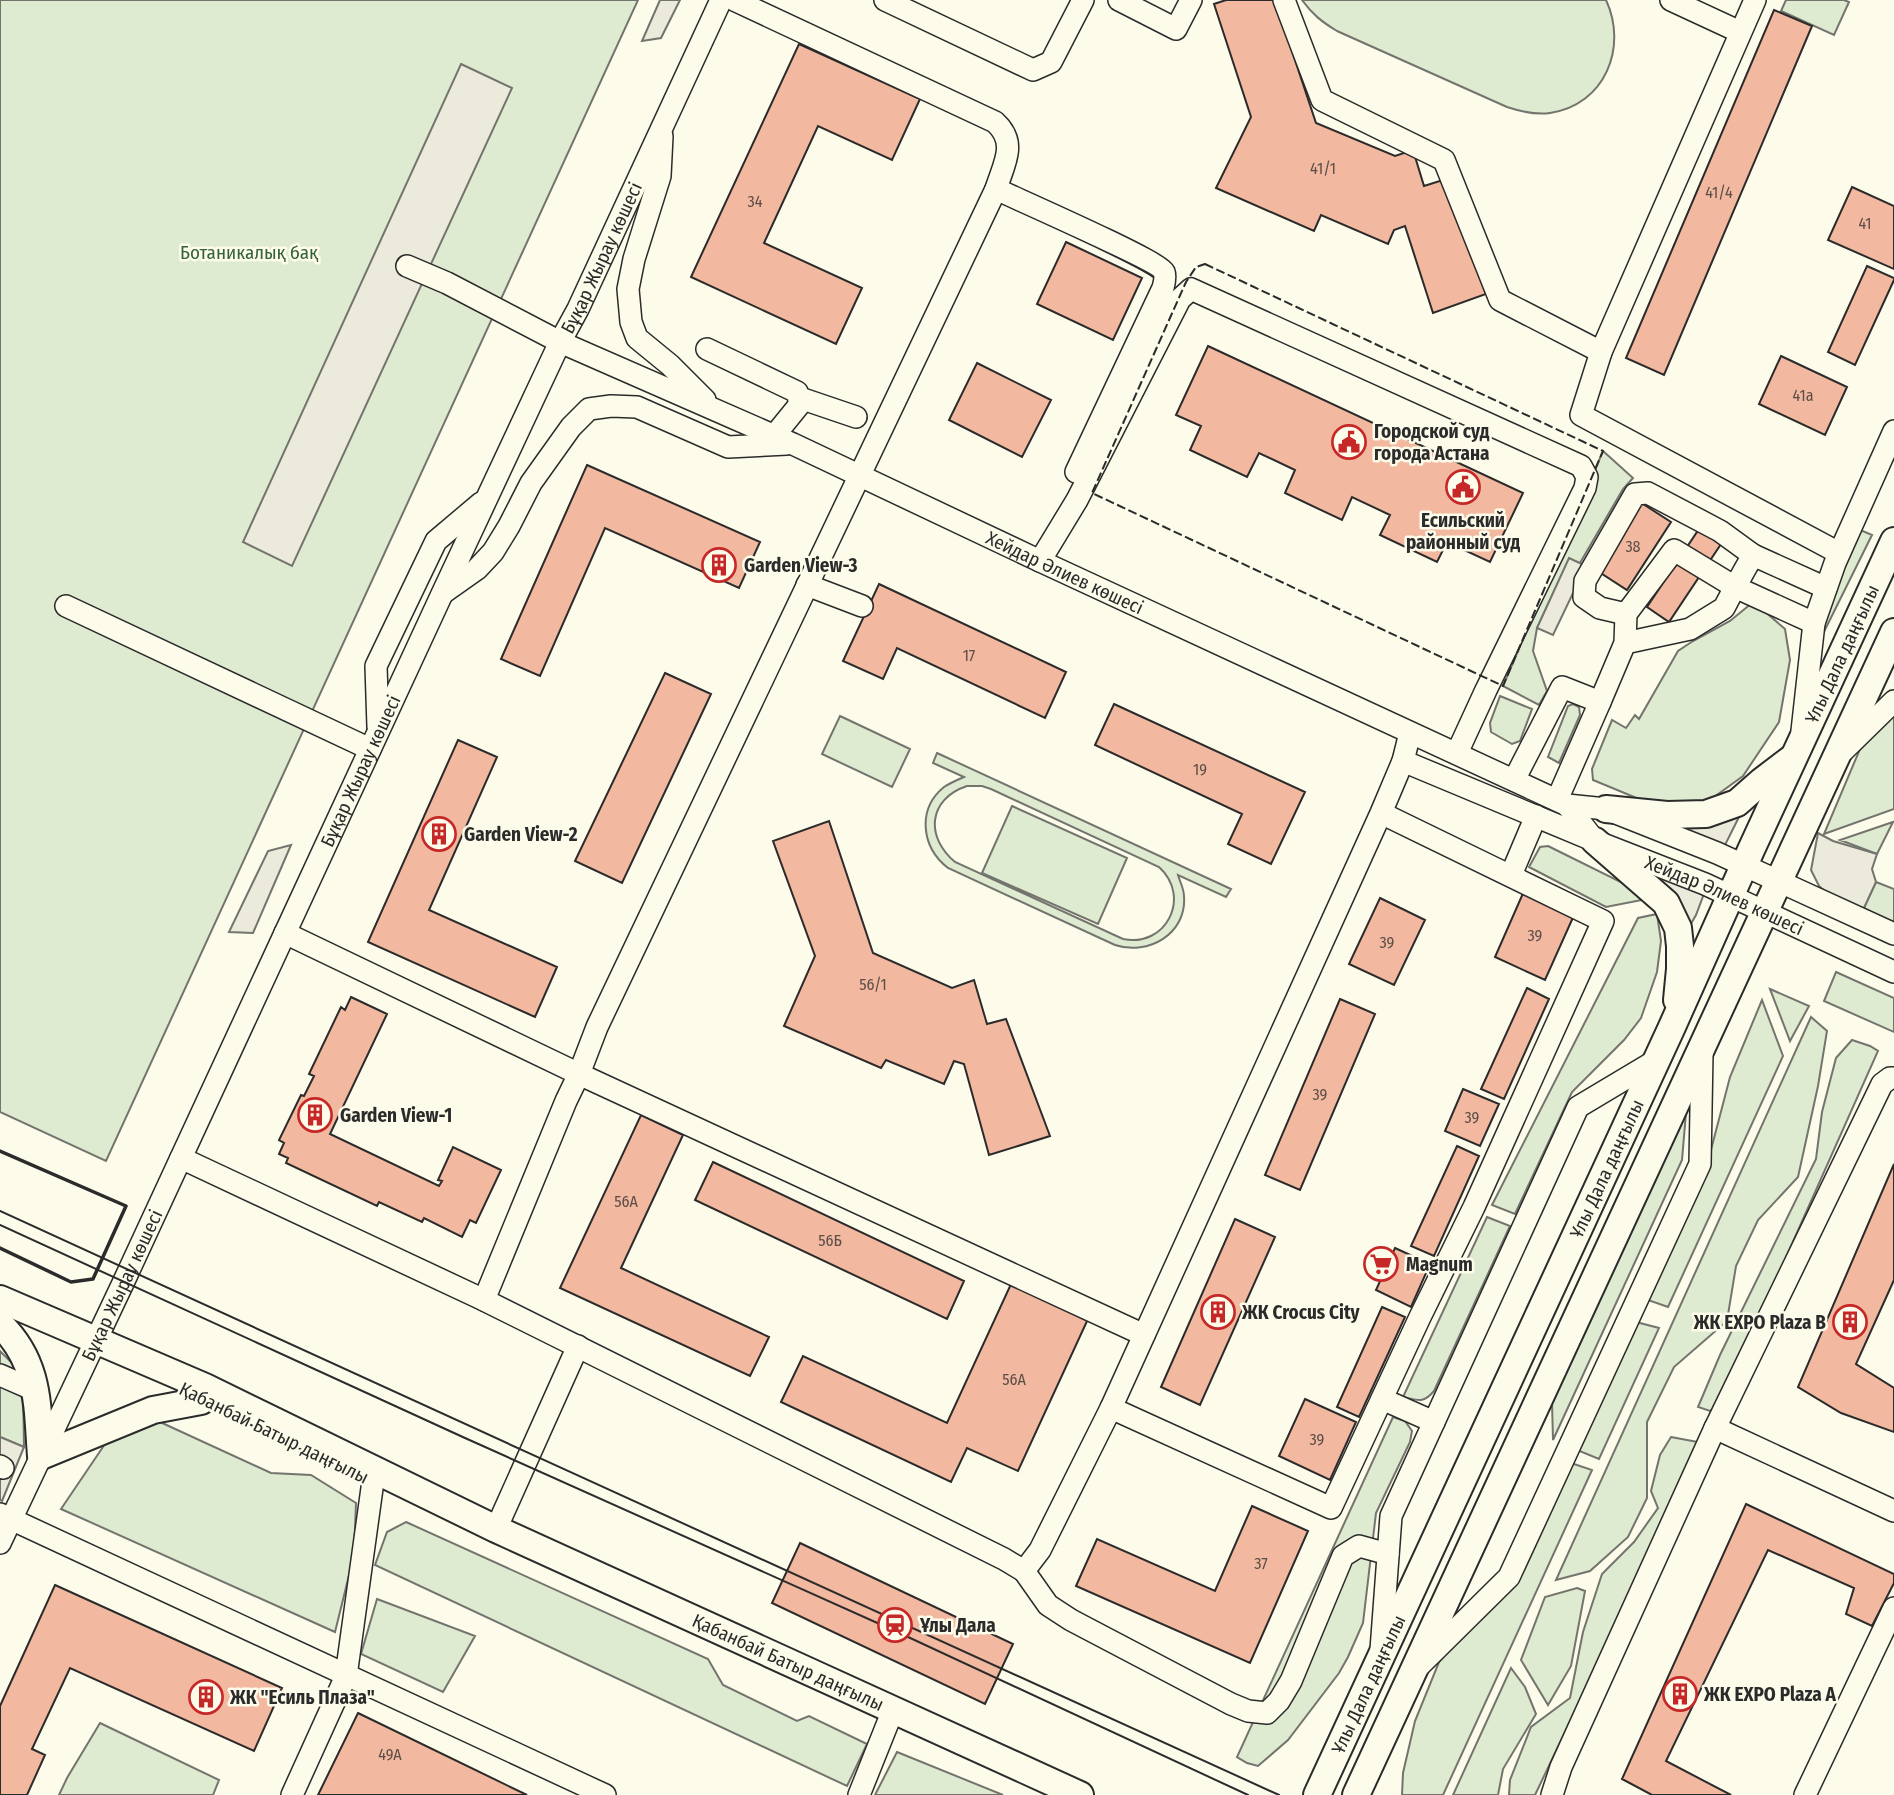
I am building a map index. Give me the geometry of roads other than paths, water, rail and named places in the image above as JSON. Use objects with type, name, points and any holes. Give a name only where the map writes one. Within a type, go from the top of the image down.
[{"type":"main road","name":"Ұлы Дала даңғылы","points":[[1317,1795],[1894,541]]},
{"type":"main road","name":"Ұлы Дала даңғылы","points":[[1356,1795],[1894,632]]},
{"type":"main road","points":[[1606,809],[1667,815],[1706,814],[1737,803],[1798,751]]},
{"type":"main road","points":[[1595,841],[1667,903],[1678,928],[1680,969],[1671,1029]]},
{"type":"main road","name":"Қабанбай Батыр даңғылы","points":[[0,1299],[205,1387],[496,1529],[1080,1795]]},
{"type":"main road","points":[[0,1324],[8,1331],[28,1362],[36,1388],[41,1456],[153,1409],[201,1401]]},
{"type":"main road","name":"Қабанбай Батыр даңғылы","points":[[96,1340],[201,1401],[425,1504],[496,1529]]},
{"type":"street","name":"Бұқар Жырау көшесі","points":[[0,1543],[5,1517],[41,1456],[96,1340],[720,0]]},
{"type":"street","points":[[484,1300],[603,1015],[996,189],[1009,148],[1005,131],[995,122],[734,0]]},
{"type":"street","points":[[885,0],[1033,70],[1051,62],[1083,0]]},
{"type":"street","points":[[1119,0],[1176,29],[1191,0]]},
{"type":"street","points":[[1284,0],[1322,100],[1444,160],[1500,300],[1601,352]]},
{"type":"street","points":[[1671,0],[1740,32]]},
{"type":"street","points":[[1755,0],[1601,352],[1581,415],[1839,553]]},
{"type":"street","points":[[663,123],[660,176],[634,259],[628,289],[631,322],[637,338],[670,365],[713,409]]},
{"type":"street","points":[[996,189],[1125,249],[1158,266],[1164,272],[1163,288],[1066,493],[1060,531]]},
{"type":"street","name":"Хейдар Әлиев көшесі","points":[[407,266],[447,283],[561,342],[784,440],[1562,802],[1606,809],[1745,865],[1894,934]]},
{"type":"street","points":[[1040,561],[1077,500],[1180,299],[1191,289],[1581,466],[1587,477],[1585,488],[1457,753]]},
{"type":"street","points":[[442,594],[477,569],[493,552],[531,483],[571,427],[589,409],[636,407],[729,447],[784,440],[800,404],[797,392],[707,349]]},
{"type":"street","points":[[800,398],[856,417]]},
{"type":"street","points":[[1798,751],[1814,623],[1839,553],[1894,432]]},
{"type":"street","points":[[1626,614],[1600,608],[1584,597],[1585,581],[1635,494],[1648,493],[1720,531],[1754,555],[1826,588]]},
{"type":"street","points":[[66,606],[374,741],[376,666],[436,541],[488,497]]},
{"type":"street","points":[[1562,802],[1625,643],[1626,614],[1674,550],[1694,518]]},
{"type":"street","points":[[1674,550],[1735,587],[1814,623]]},
{"type":"street","points":[[1625,643],[1690,629],[1724,608],[1754,555]]},
{"type":"street","points":[[807,585],[862,606]]},
{"type":"street","points":[[1514,779],[1562,687],[1600,702]]},
{"type":"street","points":[[1836,757],[1894,701]]},
{"type":"street","points":[[1024,1571],[1040,1550],[1111,1408],[1381,813],[1403,761],[1410,733]]},
{"type":"street","points":[[1403,761],[1595,841]]},
{"type":"street","name":"Хейдар Әлиев көшесі","points":[[1562,802],[1595,841],[1705,884],[1894,972]]},
{"type":"street","points":[[1111,1408],[1331,1508],[1474,1207],[1603,921],[1381,813]]},
{"type":"street","points":[[1511,876],[1536,816]]},
{"type":"street","points":[[285,933],[579,1074],[1144,1335]]},
{"type":"street","points":[[1413,1672],[1509,1577],[1515,1565],[1700,1164],[1702,1048]]},
{"type":"street","points":[[1380,1658],[1391,1516],[1578,1107],[1655,1061]]},
{"type":"street","points":[[1552,1795],[1561,1767],[1715,1428],[1882,1084],[1894,1078]]},
{"type":"street","points":[[181,1158],[484,1300],[992,1553],[1024,1571],[1048,1605],[1071,1620],[1248,1711],[1267,1713],[1279,1701],[1291,1681],[1343,1556],[1359,1546],[1388,1554]]},
{"type":"street","points":[[496,1529],[578,1346]]},
{"type":"street","points":[[0,1375],[32,1389]]},
{"type":"street","points":[[1382,1399],[1434,1422]]},
{"type":"street","points":[[1715,1428],[1894,1511]]},
{"type":"street","points":[[292,1795],[346,1676],[373,1481]]},
{"type":"street","points":[[5,1517],[605,1795]]},
{"type":"street","points":[[1805,1795],[1894,1608]]},
{"type":"street","points":[[859,1795],[893,1710]]},
{"type":"tram line","points":[[0,1211],[1279,1795]]},
{"type":"tram line","points":[[0,1225],[893,1630],[1248,1795]]},
{"type":"place","name":"Городской суд города Астана","points":[[1349,442]]},
{"type":"place","name":"Есильский районный суд","points":[[1463,487]]},
{"type":"place","name":"Garden View-3","points":[[719,565]]},
{"type":"place","name":"Garden View-2","points":[[439,834]]},
{"type":"place","name":"Garden View-1","points":[[315,1115]]},
{"type":"place","name":"Magnum","points":[[1381,1264]]},
{"type":"place","name":"ЖК Crocus City","points":[[1218,1312]]},
{"type":"place","name":"ЖК EXPO Plaza B","points":[[1850,1322]]},
{"type":"place","name":"Ұлы Дала","points":[[895,1625]]},
{"type":"place","name":"ЖК EXPO Plaza A","points":[[1680,1694]]},
{"type":"place","name":"ЖК \"Есиль Плаза\"","points":[[206,1697]]},
{"type":"park label","name":"Ботаникалық бақ","points":[[249,252]]}]
